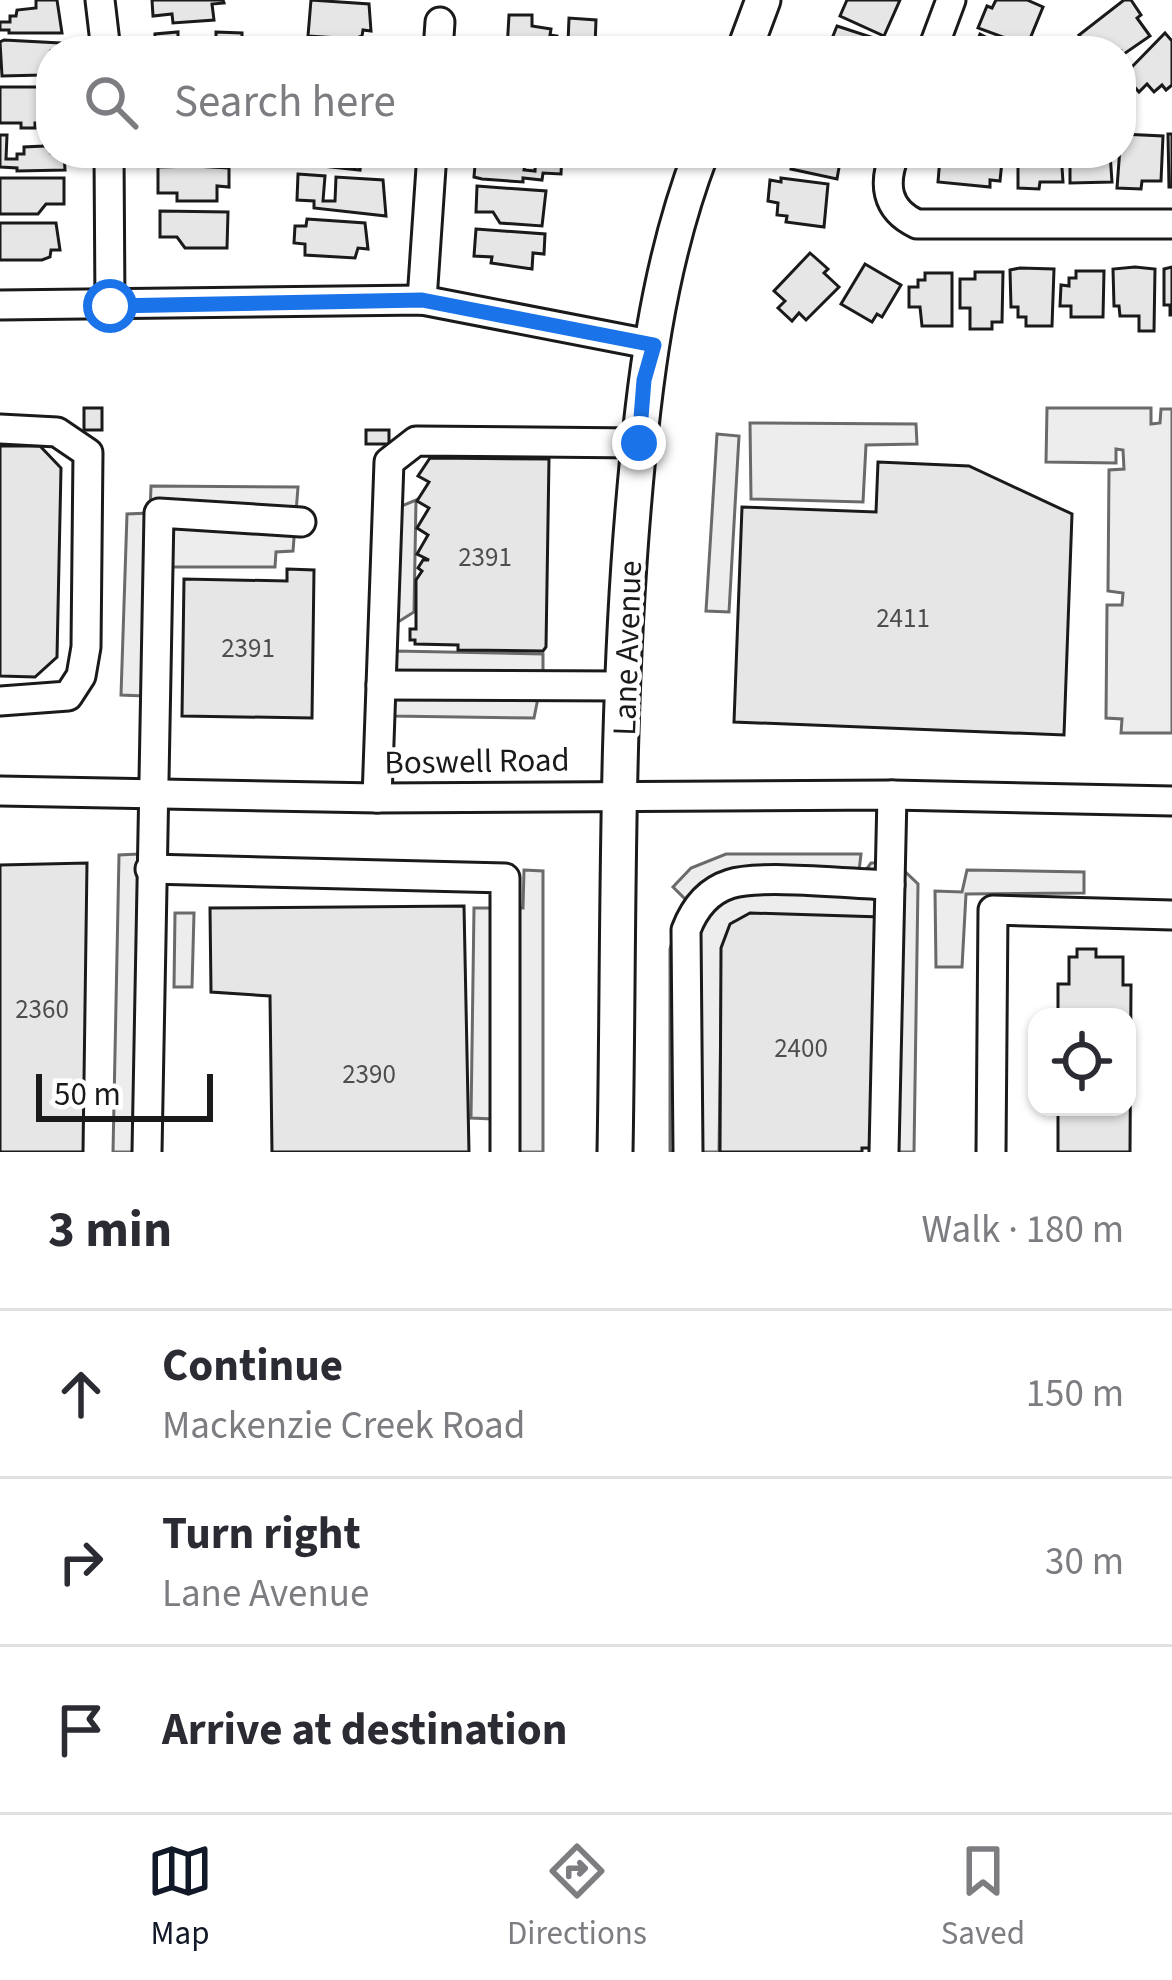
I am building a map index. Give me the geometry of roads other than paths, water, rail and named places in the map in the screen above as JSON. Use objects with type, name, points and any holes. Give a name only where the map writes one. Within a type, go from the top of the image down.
[{"type":"main road","points":[[750,36],[763,0]]},
{"type":"main road","name":"Lane Avenue","points":[[615,1152],[622,686],[644,380],[675,228],[696,168]]},
{"type":"street","points":[[100,0],[104,36]]},
{"type":"street","points":[[938,36],[951,0]]},
{"type":"street","points":[[439,36],[440,22]]},
{"type":"street","points":[[109,168],[110,306]]},
{"type":"street","points":[[422,300],[431,168]]},
{"type":"street","points":[[890,168],[889,198],[917,224],[1172,224]]},
{"type":"street","points":[[0,305],[422,300],[654,345]]},
{"type":"street","points":[[0,429],[57,432],[88,453],[86,647],[81,676],[68,696],[0,701]]},
{"type":"street","points":[[377,798],[389,462],[416,441],[639,443]]},
{"type":"street","points":[[147,1152],[159,513],[301,522]]},
{"type":"street","points":[[381,685],[622,686]]},
{"type":"street","name":"Boswell Road","points":[[0,791],[377,798],[892,795],[1172,801]]},
{"type":"street","points":[[884,1152],[892,795]]},
{"type":"street","points":[[150,869],[505,878],[505,1152]]},
{"type":"street","points":[[688,1152],[686,930],[698,906],[718,889],[742,880],[890,885]]},
{"type":"street","points":[[991,1152],[993,910],[1172,915]]}]
